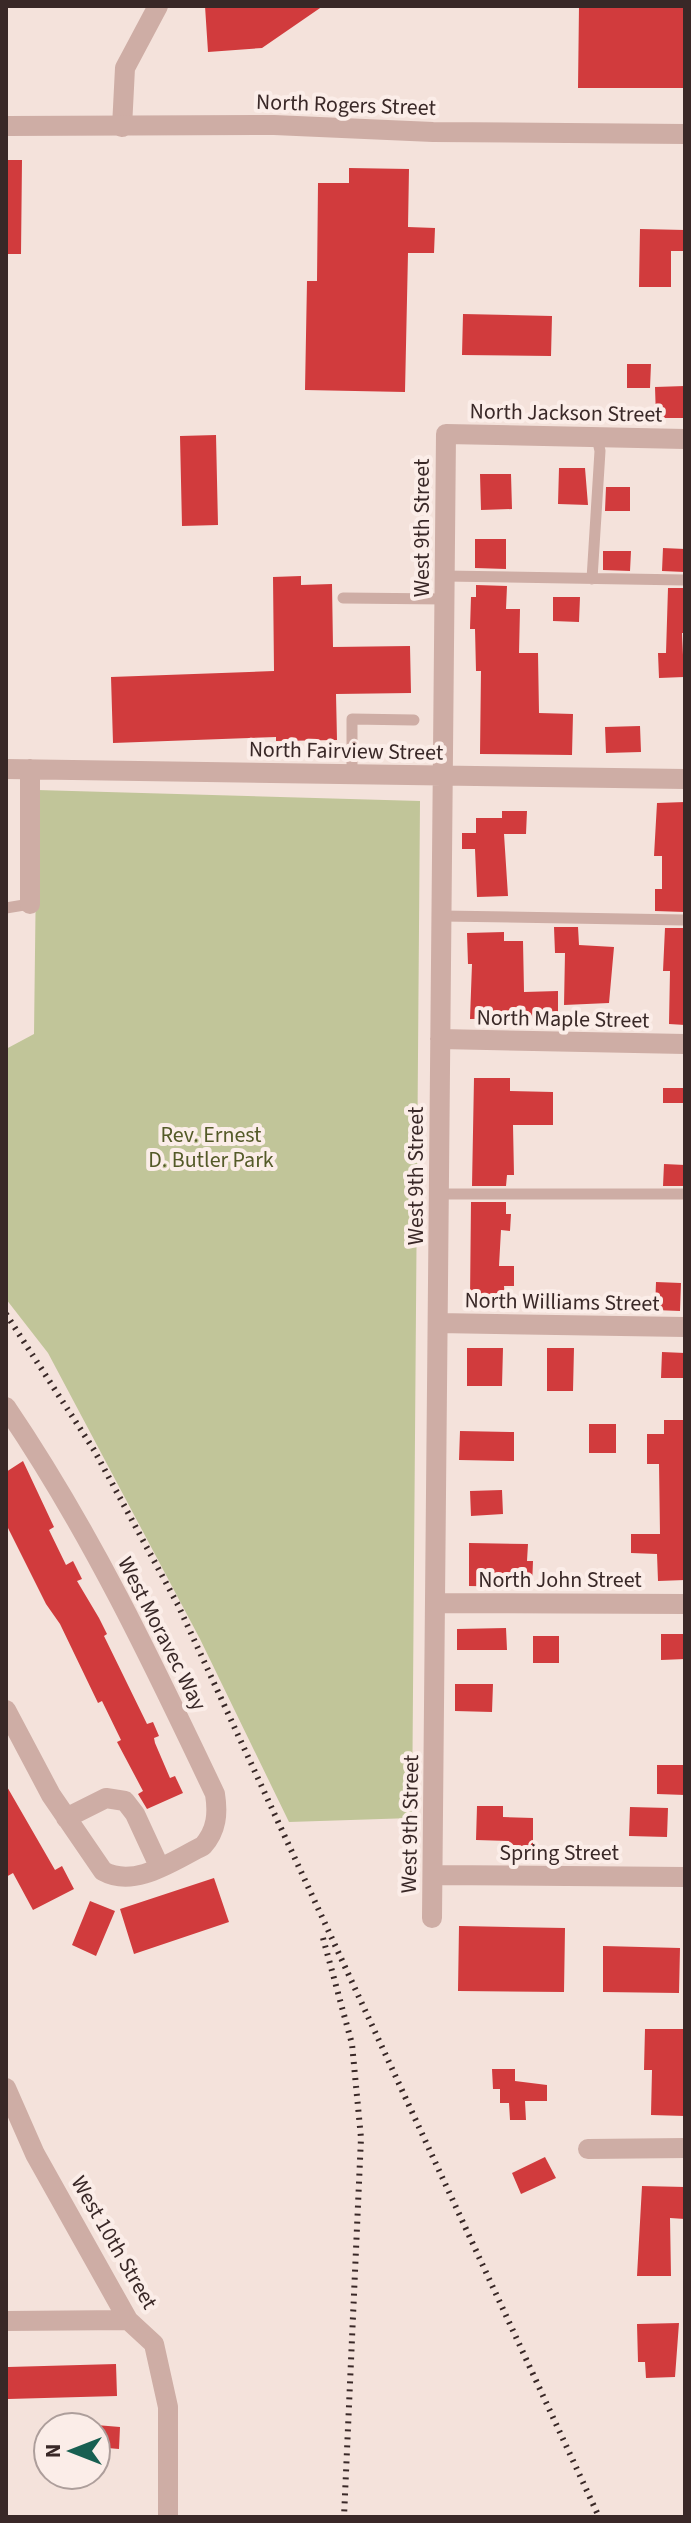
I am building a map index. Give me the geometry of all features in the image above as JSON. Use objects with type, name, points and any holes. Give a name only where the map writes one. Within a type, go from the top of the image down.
[{"type":"street","points":[[122,127],[125,68],[158,6]]},
{"type":"street","name":"North Rogers Street","points":[[6,126],[274,125],[433,132],[685,134]]},
{"type":"street","name":"North Jackson Street","points":[[446,434],[685,439]]},
{"type":"street","name":"West 9th Street","points":[[432,1918],[442,916],[440,776],[446,434]]},
{"type":"street","name":"North Fairview Street","points":[[6,769],[685,779]]},
{"type":"street","points":[[30,769],[30,904]]},
{"type":"street","name":"North Maple Street","points":[[440,1039],[685,1044]]},
{"type":"street","name":"North Williams Street","points":[[438,1323],[685,1327]]},
{"type":"street","name":"West Moravec Way","points":[[6,1407],[36,1451],[124,1603],[215,1794],[218,1809],[211,1836],[203,1846],[132,1878],[109,1874],[98,1865],[66,1818],[6,1710]]},
{"type":"street","name":"North John Street","points":[[435,1603],[685,1604]]},
{"type":"street","points":[[66,1818],[106,1798],[125,1801],[135,1814],[159,1866]]},
{"type":"street","name":"Spring Street","points":[[433,1875],[685,1877]]},
{"type":"street","name":"West 10th Street","points":[[6,2088],[35,2154],[128,2320],[154,2344],[165,2386],[168,2517]]},
{"type":"street","points":[[588,2149],[685,2148]]},
{"type":"street","points":[[6,2321],[128,2320]]},
{"type":"lane","points":[[592,579],[600,451],[597,437]]},
{"type":"lane","points":[[445,576],[685,580]]},
{"type":"lane","points":[[343,598],[445,599]]},
{"type":"lane","points":[[352,774],[352,719],[414,720]]},
{"type":"lane","points":[[6,908],[30,904]]},
{"type":"lane","points":[[442,916],[685,920]]},
{"type":"lane","points":[[439,1194],[685,1194]]},
{"type":"green space","name":"Rev. Ernest D. Butler Park","points":[[37,790],[420,801],[412,1818],[289,1822],[200,1639],[48,1353],[6,1299],[6,1049],[34,1034]]},
{"type":"building","points":[[205,6],[323,6],[262,48],[208,52]]},
{"type":"building","points":[[579,6],[685,6],[685,88],[578,88]]},
{"type":"building","points":[[6,160],[22,160],[21,254],[6,254]]},
{"type":"building","points":[[349,168],[409,169],[408,227],[435,228],[434,253],[408,253],[405,392],[305,390],[307,281],[317,281],[318,183],[349,183]]},
{"type":"building","points":[[640,229],[685,230],[685,251],[671,251],[671,287],[639,287]]},
{"type":"building","points":[[463,314],[552,316],[551,356],[462,355]]},
{"type":"building","points":[[627,364],[651,364],[650,388],[627,388]]},
{"type":"building","points":[[685,386],[685,418],[656,418],[655,387]]},
{"type":"building","points":[[216,435],[218,525],[182,526],[180,436]]},
{"type":"building","points":[[559,468],[585,468],[588,505],[558,504]]},
{"type":"building","points":[[480,474],[511,474],[512,509],[481,510]]},
{"type":"building","points":[[606,487],[630,487],[630,511],[605,511]]},
{"type":"building","points":[[475,539],[506,539],[506,569],[475,568]]},
{"type":"building","points":[[663,548],[685,549],[685,572],[662,571]]},
{"type":"building","points":[[603,551],[631,551],[630,571],[603,570]]},
{"type":"building","points":[[301,576],[301,585],[332,584],[333,647],[410,646],[411,693],[336,694],[337,740],[276,741],[276,737],[113,743],[111,677],[274,671],[273,577]]},
{"type":"building","points":[[476,585],[507,586],[506,609],[520,609],[519,653],[538,653],[539,713],[573,714],[572,755],[480,754],[481,671],[476,671],[475,629],[470,629],[471,597],[476,597]]},
{"type":"building","points":[[668,588],[685,588],[685,633],[682,633],[684,677],[659,678],[658,653],[666,653]]},
{"type":"building","points":[[553,597],[580,597],[579,622],[553,621]]},
{"type":"building","points":[[640,726],[641,752],[606,753],[605,727]]},
{"type":"building","points":[[685,802],[685,912],[655,911],[655,889],[662,889],[662,856],[654,856],[657,803]]},
{"type":"building","points":[[502,811],[527,811],[526,834],[504,834],[508,896],[477,897],[475,849],[462,849],[462,833],[476,833],[476,818],[502,818]]},
{"type":"building","points":[[554,927],[578,927],[579,945],[614,947],[609,1003],[564,1005],[565,953],[555,953]]},
{"type":"building","points":[[665,928],[685,928],[685,1025],[669,1024],[670,971],[663,971]]},
{"type":"building","points":[[504,932],[504,941],[523,941],[524,992],[558,991],[558,1018],[470,1019],[472,964],[468,964],[467,933]]},
{"type":"building","points":[[474,1078],[510,1078],[510,1091],[553,1092],[553,1125],[513,1125],[514,1175],[507,1175],[506,1186],[472,1186]]},
{"type":"building","points":[[663,1088],[685,1088],[685,1103],[663,1103]]},
{"type":"building","points":[[664,1164],[685,1165],[685,1186],[663,1186]]},
{"type":"building","points":[[471,1202],[506,1202],[506,1214],[511,1214],[510,1231],[501,1230],[499,1266],[514,1266],[514,1286],[504,1286],[505,1300],[470,1300]]},
{"type":"building","points":[[656,1282],[681,1283],[680,1311],[655,1310]]},
{"type":"building","points":[[467,1348],[503,1348],[502,1386],[467,1386]]},
{"type":"building","points":[[547,1348],[574,1348],[573,1391],[547,1391]]},
{"type":"building","points":[[662,1352],[685,1353],[685,1378],[661,1378]]},
{"type":"building","points":[[664,1420],[685,1420],[685,1580],[658,1581],[657,1554],[631,1553],[631,1534],[660,1534],[659,1464],[647,1464],[647,1434],[664,1434]]},
{"type":"building","points":[[589,1424],[616,1424],[616,1453],[589,1453]]},
{"type":"building","points":[[460,1431],[514,1432],[514,1461],[459,1460]]},
{"type":"building","points":[[23,1461],[54,1527],[49,1530],[66,1565],[73,1561],[82,1579],[77,1581],[107,1634],[104,1636],[147,1724],[153,1722],[159,1736],[154,1738],[155,1743],[170,1778],[175,1776],[183,1793],[147,1809],[138,1794],[143,1791],[117,1742],[121,1740],[102,1701],[98,1703],[6,1524],[6,1472]]},
{"type":"building","points":[[502,1490],[503,1514],[471,1516],[470,1491]]},
{"type":"building","points":[[469,1543],[528,1544],[527,1561],[533,1561],[532,1587],[469,1586]]},
{"type":"building","points":[[506,1628],[507,1650],[457,1650],[457,1629]]},
{"type":"building","points":[[661,1634],[685,1634],[685,1659],[661,1660]]},
{"type":"building","points":[[533,1636],[559,1636],[559,1663],[533,1663]]},
{"type":"building","points":[[455,1684],[493,1684],[492,1712],[455,1711]]},
{"type":"building","points":[[657,1765],[685,1765],[685,1795],[657,1794]]},
{"type":"building","points":[[6,1785],[55,1870],[62,1866],[74,1889],[33,1910],[13,1873],[6,1877]]},
{"type":"building","points":[[477,1806],[503,1806],[503,1817],[533,1818],[533,1847],[508,1847],[509,1841],[476,1840]]},
{"type":"building","points":[[630,1807],[668,1808],[667,1837],[629,1836]]},
{"type":"building","points":[[214,1878],[229,1922],[134,1954],[120,1909]]},
{"type":"building","points":[[90,1901],[115,1911],[96,1956],[72,1945]]},
{"type":"building","points":[[459,1926],[565,1928],[564,1992],[458,1991]]},
{"type":"building","points":[[603,1946],[680,1948],[679,1993],[603,1992]]},
{"type":"building","points":[[645,2029],[685,2029],[685,2116],[651,2115],[652,2070],[644,2070]]},
{"type":"building","points":[[492,2069],[515,2069],[515,2081],[547,2085],[547,2101],[525,2101],[526,2120],[510,2120],[509,2103],[500,2103],[500,2089],[493,2089]]},
{"type":"building","points":[[545,2157],[556,2178],[521,2194],[512,2173]]},
{"type":"building","points":[[642,2186],[685,2187],[685,2219],[670,2218],[671,2276],[637,2276]]},
{"type":"building","points":[[679,2323],[675,2377],[646,2378],[645,2362],[638,2362],[637,2324]]},
{"type":"building","points":[[116,2364],[117,2396],[8,2399],[8,2367]]},
{"type":"building","points":[[112,2426],[120,2427],[119,2449],[112,2448]]},
{"type":"railway","points":[[6,1314],[94,1450],[178,1605],[599,2517]]},
{"type":"railway","points":[[323,1938],[352,2044],[361,2138],[344,2517]]}]
